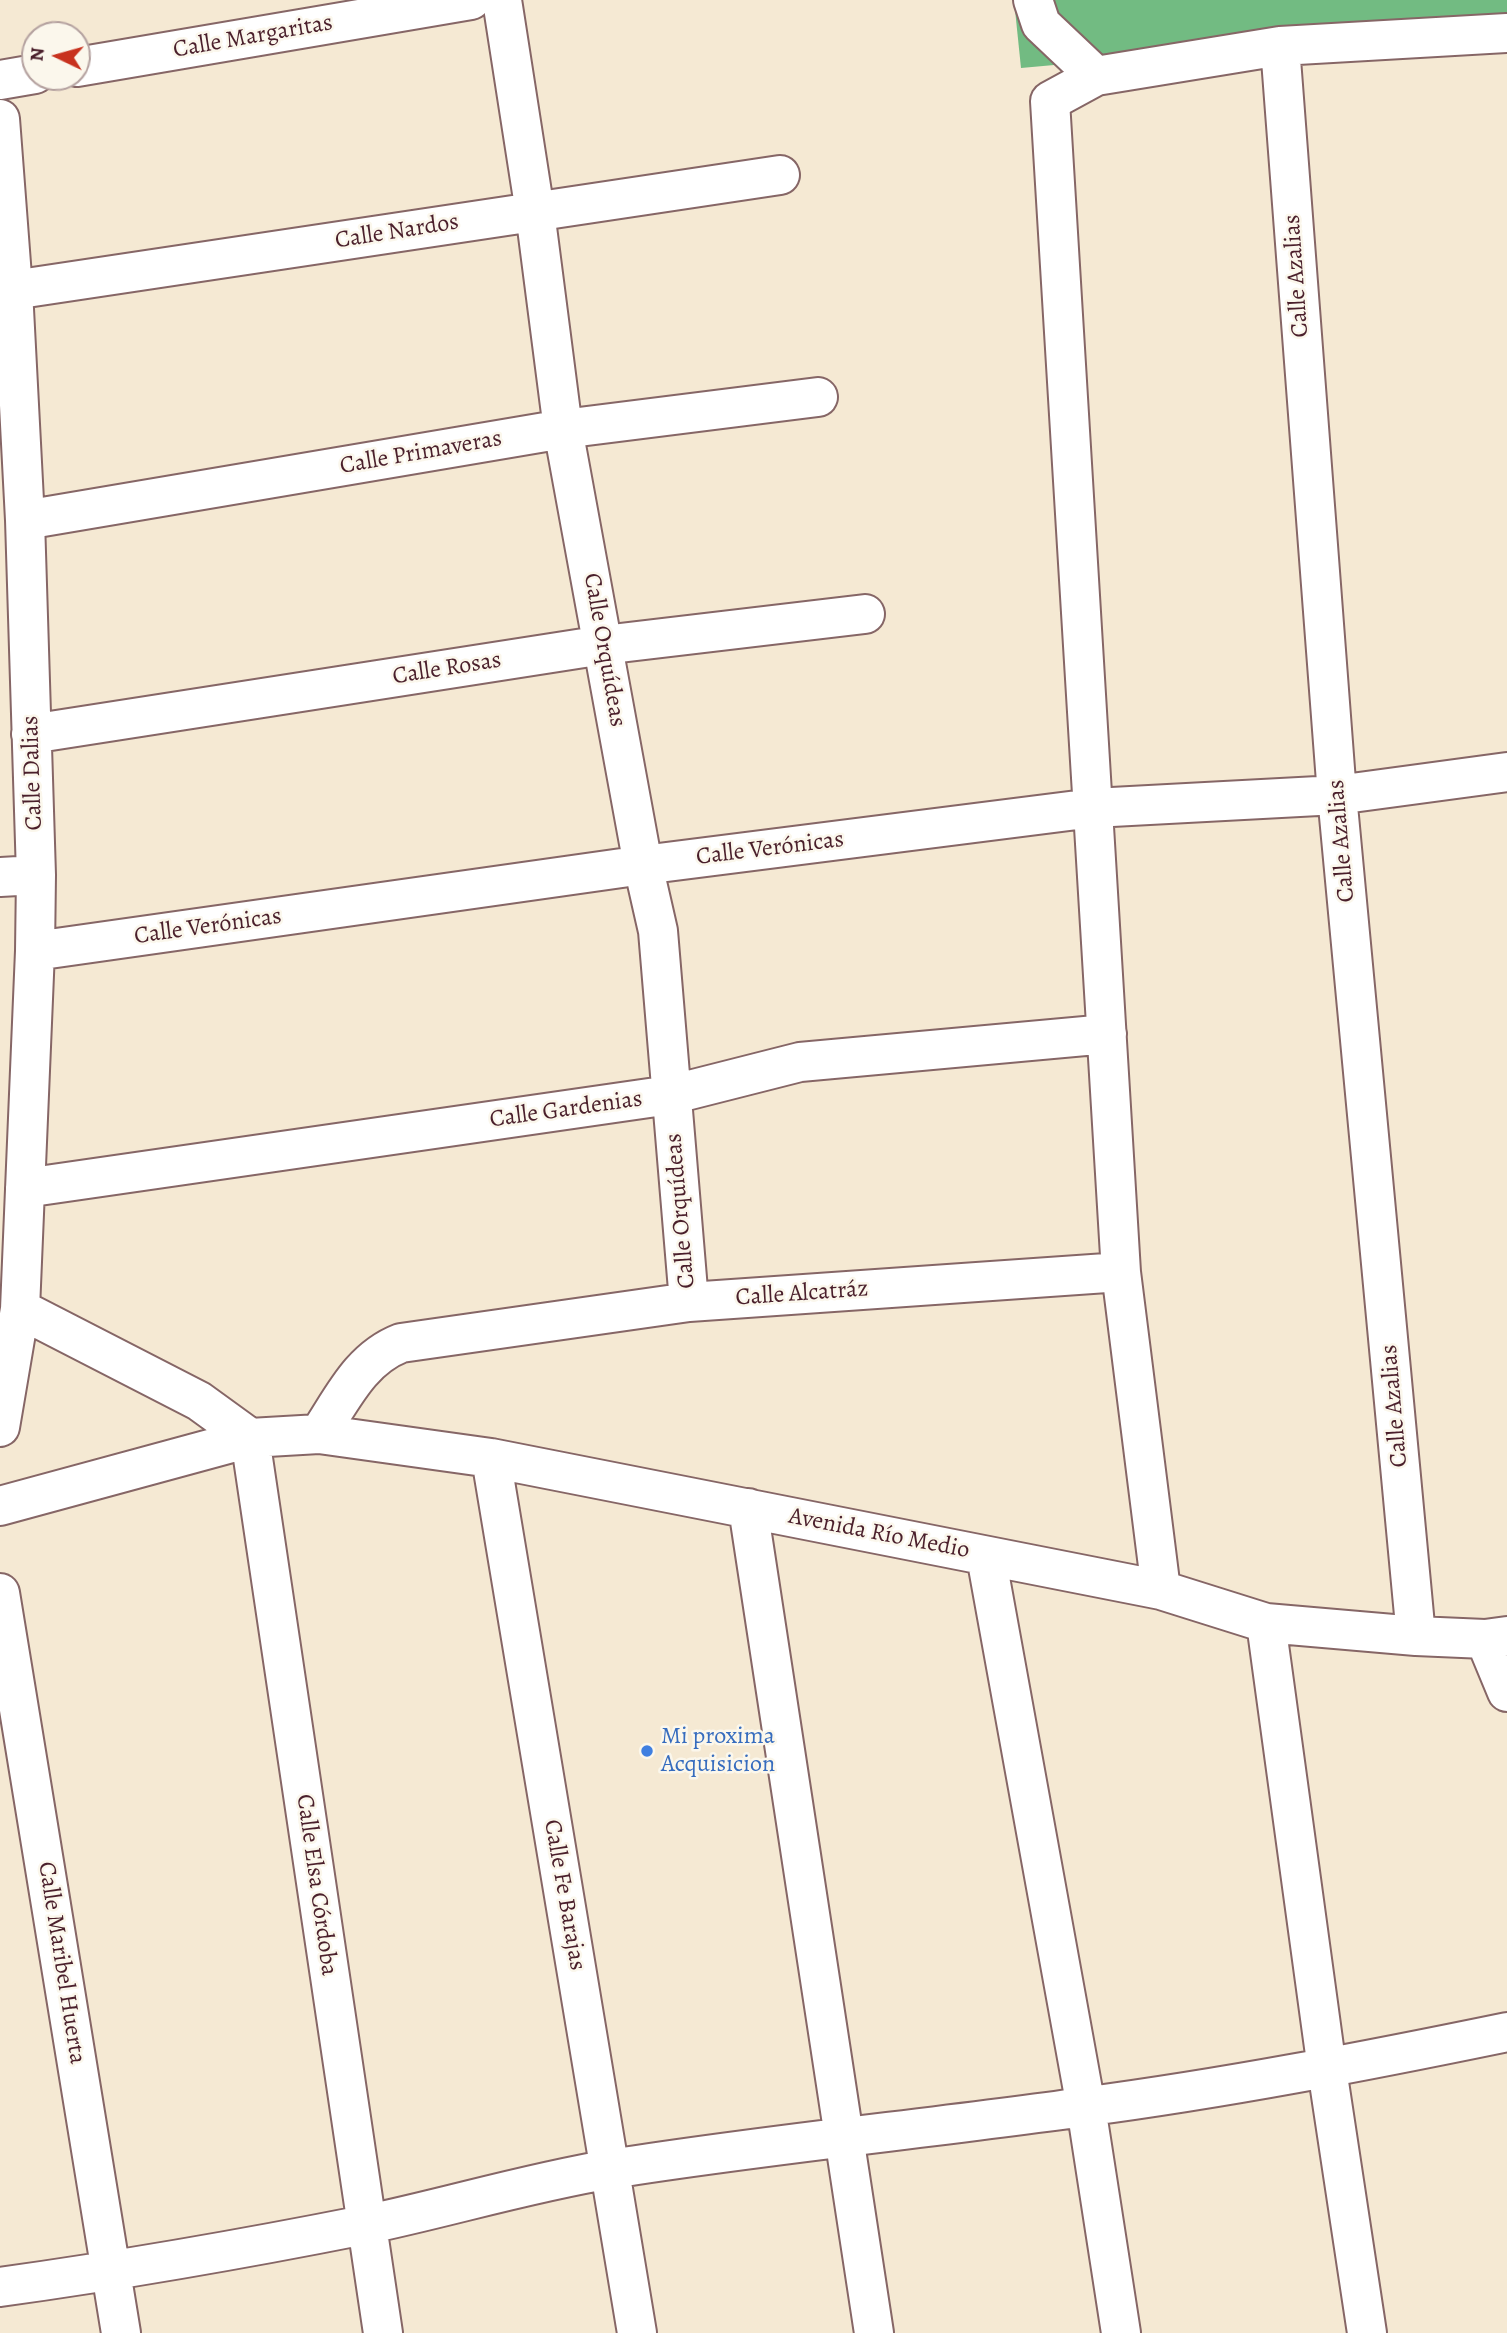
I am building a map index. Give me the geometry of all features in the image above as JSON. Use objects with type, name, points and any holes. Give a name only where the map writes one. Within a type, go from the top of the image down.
[{"type":"street","name":"Calle Margaritas","points":[[91,65],[471,0]]},
{"type":"street","name":"Calle Orquídeas","points":[[502,0],[535,212],[563,429],[643,865],[658,931],[689,1302]]},
{"type":"street","points":[[1033,0],[1041,24],[1096,76]]},
{"type":"street","points":[[1161,1590],[1121,1272],[1051,101],[1096,76],[1280,46],[1507,33]]},
{"type":"street","name":"Calle Azalias","points":[[1280,46],[1338,794],[1416,1636]]},
{"type":"street","points":[[0,80],[21,76]]},
{"type":"street","name":"Calle Dalias","points":[[0,119],[13,290],[25,520],[32,734],[18,876],[35,951],[20,1309],[0,1427]]},
{"type":"street","name":"Calle Nardos","points":[[13,290],[780,175]]},
{"type":"street","name":"Calle Primaveras","points":[[25,520],[563,429],[818,397]]},
{"type":"street","name":"Calle Rosas","points":[[32,734],[603,645],[864,614]]},
{"type":"street","name":"Calle Verónicas","points":[[35,951],[643,865],[1093,808],[1338,794],[1507,772]]},
{"type":"street","name":"Calle Gardenias","points":[[25,1188],[670,1095],[800,1062],[1107,1034]]},
{"type":"street","name":"Calle Alcatráz","points":[[319,1434],[364,1366],[383,1350],[401,1343],[689,1302],[1121,1272]]},
{"type":"street","points":[[20,1309],[199,1401],[250,1438]]},
{"type":"street","name":"Avenida Río Medio","points":[[0,1506],[250,1438],[319,1434],[491,1458],[1161,1590],[1266,1623],[1416,1636],[1496,1637]]},
{"type":"street","name":"Calle Elsa Córdoba","points":[[250,1438],[383,2333]]},
{"type":"street","name":"Calle Fe Barajas","points":[[491,1458],[637,2333]]},
{"type":"street","points":[[748,1508],[874,2333]]},
{"type":"street","points":[[986,1556],[1086,2107],[1121,2333]]},
{"type":"street","name":"Calle Maribel Huerta","points":[[0,1593],[121,2333]]},
{"type":"street","points":[[1266,1623],[1327,2069],[1367,2333]]},
{"type":"street","points":[[1496,1637],[1507,1692]]},
{"type":"street","points":[[0,2287],[111,2272],[366,2224],[611,2169],[1086,2107],[1327,2069],[1507,2032]]},
{"type":"green space","points":[[1014,0],[1507,0],[1507,24],[1021,68]]},
{"type":"place","name":"Mi proxima Acquisicion","points":[[647,1751]]}]
